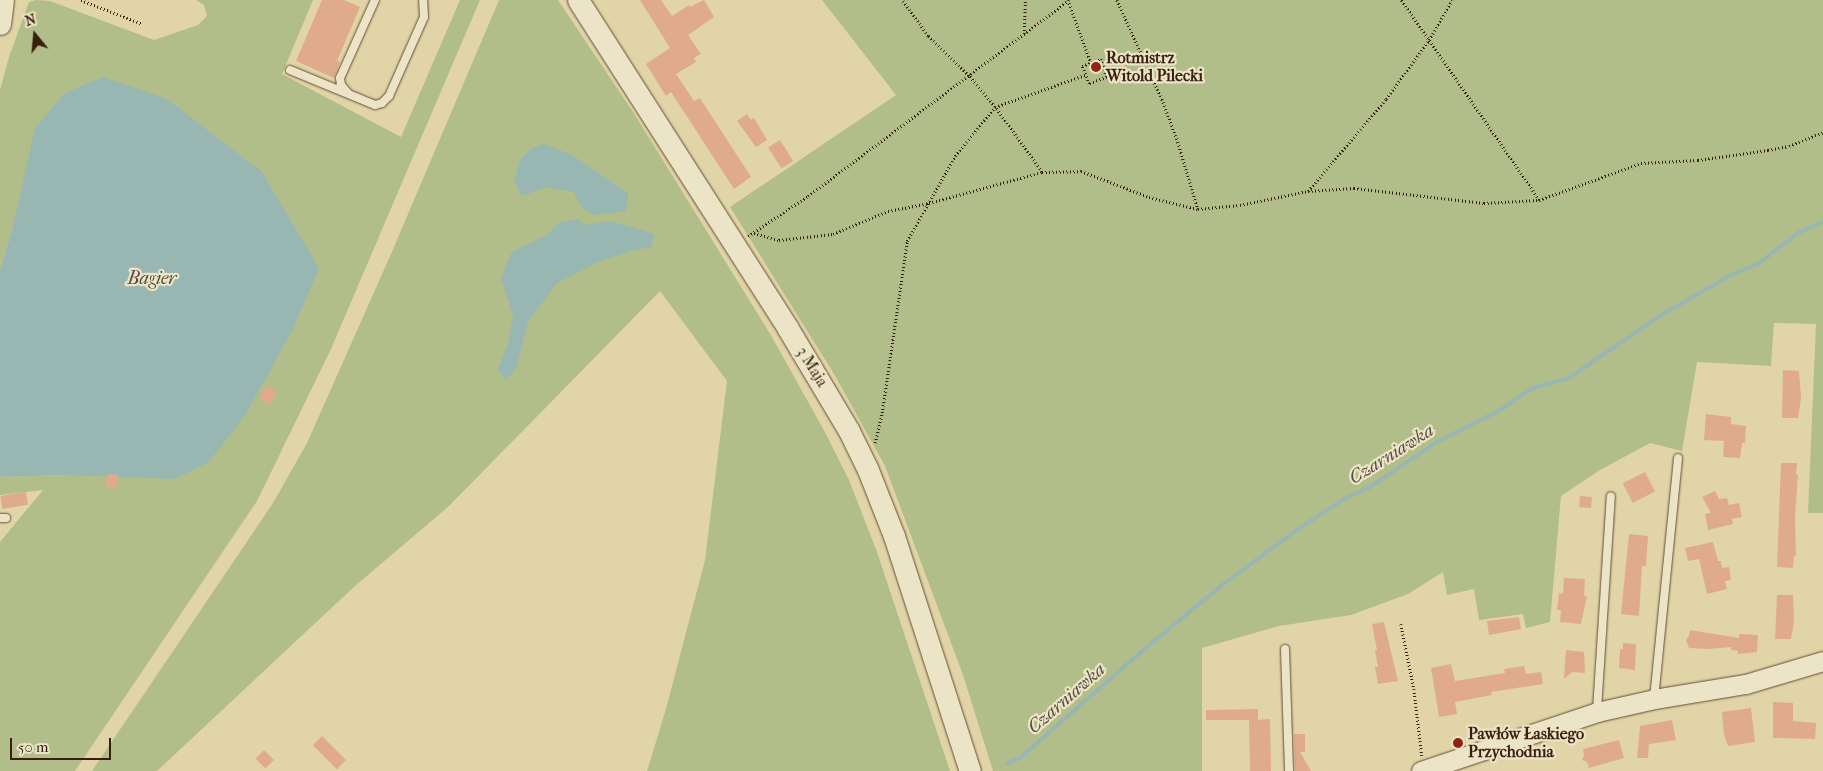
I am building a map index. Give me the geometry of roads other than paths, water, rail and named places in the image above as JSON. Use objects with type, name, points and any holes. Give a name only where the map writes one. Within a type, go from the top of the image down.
[{"type":"main road","points":[[0,24],[3,0]]},
{"type":"main road","name":"3 Maja","points":[[578,0],[834,404],[868,470],[894,536],[970,771]]},
{"type":"street","points":[[1424,770],[1597,712],[1654,699],[1746,684],[1823,661]]},
{"type":"lane","points":[[348,94],[341,85],[340,78],[375,0]]},
{"type":"lane","points":[[290,70],[375,105],[382,103],[389,96],[424,17],[423,0]]},
{"type":"lane","points":[[1654,699],[1678,458]]},
{"type":"lane","points":[[1597,712],[1611,496]]},
{"type":"lane","points":[[1285,649],[1289,771]]},
{"type":"water","name":"Bagier","points":[[103,77],[167,99],[262,172],[319,268],[292,331],[245,415],[209,462],[175,479],[68,475],[0,477],[0,270],[13,226],[35,128],[65,93]]},
{"type":"water","points":[[544,144],[572,155],[628,193],[626,211],[594,215],[581,207],[574,192],[547,187],[522,196],[514,182],[520,160],[533,148]]},
{"type":"water","points":[[577,219],[586,225],[611,221],[654,234],[652,247],[631,251],[598,262],[557,283],[528,322],[516,368],[506,381],[498,370],[508,343],[513,316],[501,278],[512,252],[548,234],[558,223]]},
{"type":"waterway","name":"Czarniawka","points":[[1007,763],[1020,758],[1148,646],[1221,586],[1294,532],[1344,499],[1370,487],[1437,442],[1502,409],[1532,388],[1569,378],[1660,316],[1729,276],[1759,263],[1798,233],[1823,222]]},
{"type":"place","name":"Rotmistrz Witold Pilecki","points":[[1096,67]]},
{"type":"place","name":"Pawłów Łaskiego Przychodnia","points":[[1458,743]]}]
